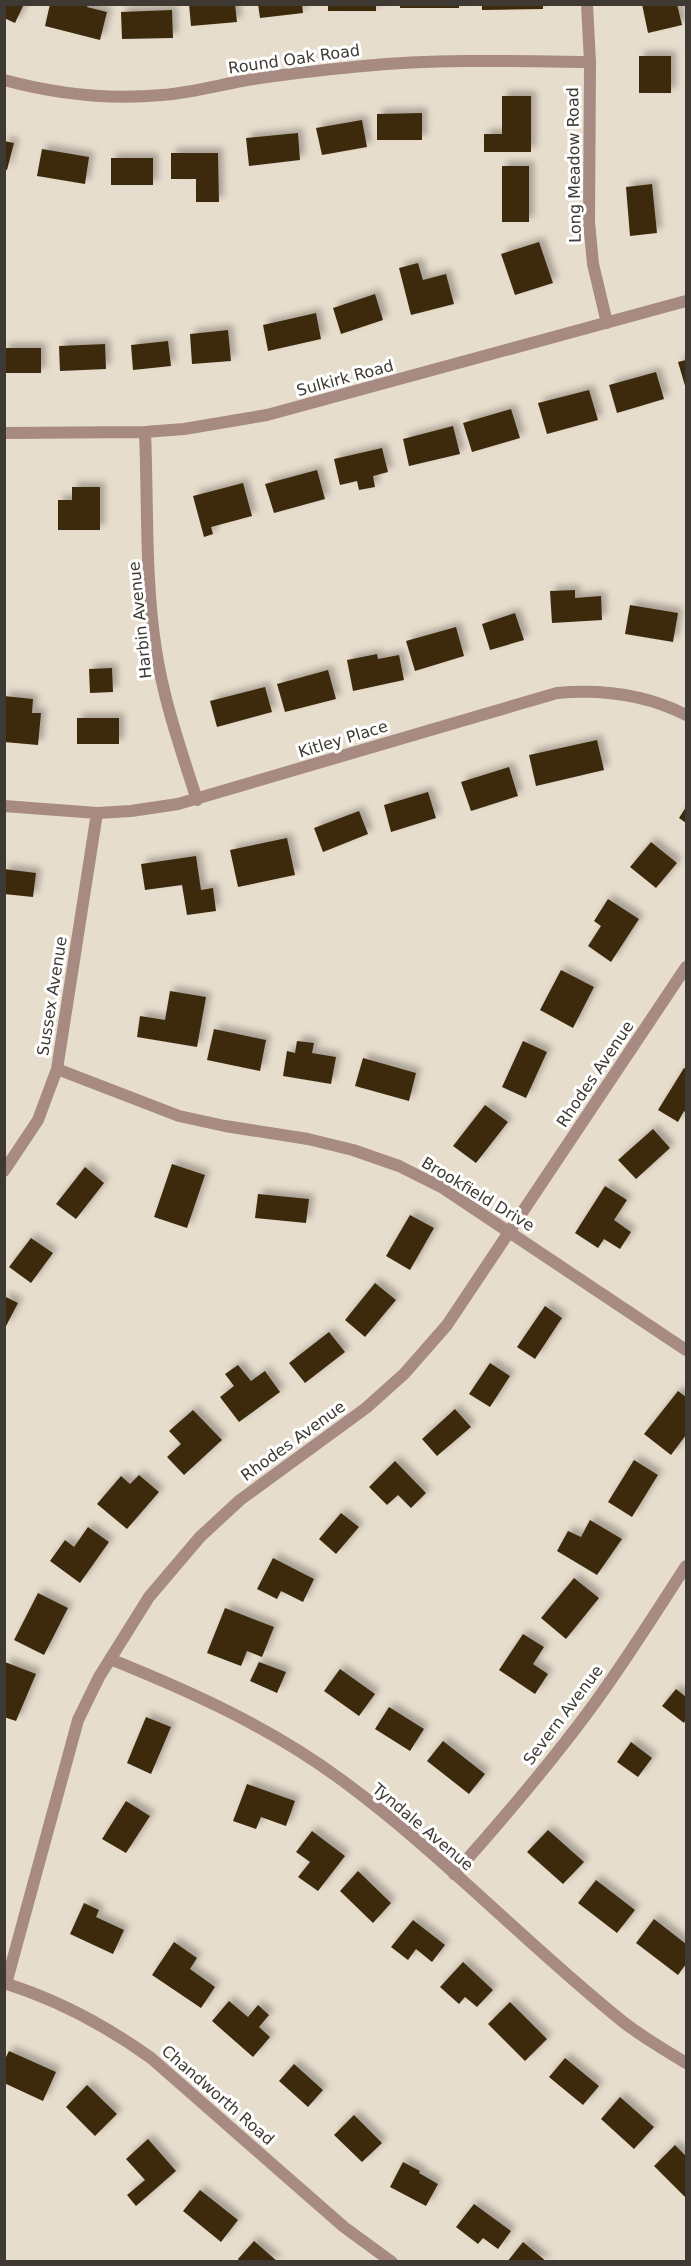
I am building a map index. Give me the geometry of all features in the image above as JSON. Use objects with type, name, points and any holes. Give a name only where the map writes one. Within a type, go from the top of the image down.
[{"type":"street","name":"Long Meadow Road","points":[[587,4],[590,62],[590,222],[593,264],[607,323]]},
{"type":"street","name":"Round Oak Road","points":[[4,80],[54,91],[116,97],[162,95],[281,75],[396,63],[590,62]]},
{"type":"street","name":"Sulkirk Road","points":[[4,434],[145,432],[184,429],[267,415],[687,301]]},
{"type":"street","name":"Harbin Avenue","points":[[145,432],[151,595],[156,647],[169,711],[196,800]]},
{"type":"street","name":"Kitley Place","points":[[4,806],[97,813],[131,811],[196,800],[557,693],[588,690],[620,693],[647,699],[687,715]]},
{"type":"street","name":"Sussex Avenue","points":[[4,1171],[38,1120],[57,1069],[97,813]]},
{"type":"street","name":"Rhodes Avenue","points":[[5,1983],[78,1720],[99,1677],[149,1597],[200,1537],[261,1483],[366,1408],[422,1356],[447,1325],[687,966]]},
{"type":"street","name":"Brookfield Drive","points":[[57,1069],[179,1116],[308,1139],[362,1153],[399,1166],[443,1188],[687,1350]]},
{"type":"street","name":"Severn Avenue","points":[[454,1874],[567,1741],[596,1702],[687,1566]]},
{"type":"street","name":"Tyndale Avenue","points":[[110,1659],[185,1689],[246,1719],[343,1781],[396,1823],[623,2022],[687,2063]]},
{"type":"street","name":"Chandworth Road","points":[[5,1983],[56,2001],[123,2037],[151,2058],[344,2227],[392,2262]]},
{"type":"building","points":[[4,4],[24,4],[15,23],[4,18]]},
{"type":"building","points":[[50,4],[88,4],[87,7],[107,12],[100,40],[45,26]]},
{"type":"building","points":[[189,4],[235,4],[237,22],[191,26]]},
{"type":"building","points":[[258,4],[302,4],[303,13],[260,18]]},
{"type":"building","points":[[328,4],[376,4],[376,11],[328,11]]},
{"type":"building","points":[[400,4],[459,4],[459,8],[400,8]]},
{"type":"building","points":[[482,4],[543,4],[543,9],[482,10]]},
{"type":"building","points":[[642,4],[677,4],[682,25],[648,33]]},
{"type":"building","points":[[172,10],[173,38],[122,39],[121,12]]},
{"type":"building","points":[[639,56],[671,56],[671,93],[639,93]]},
{"type":"building","points":[[502,96],[531,96],[531,152],[484,152],[484,134],[502,134]]},
{"type":"building","points":[[422,113],[422,140],[377,140],[377,114]]},
{"type":"building","points":[[362,120],[367,147],[322,155],[316,128]]},
{"type":"building","points":[[298,133],[300,160],[249,166],[246,138]]},
{"type":"building","points":[[4,141],[14,143],[7,170],[4,169]]},
{"type":"building","points":[[42,149],[89,157],[85,184],[37,176]]},
{"type":"building","points":[[171,153],[218,153],[219,202],[196,202],[196,179],[171,179]]},
{"type":"building","points":[[111,158],[153,158],[153,185],[111,185]]},
{"type":"building","points":[[502,166],[529,166],[529,222],[502,222]]},
{"type":"building","points":[[652,184],[657,233],[630,236],[626,187]]},
{"type":"building","points":[[539,242],[553,283],[515,295],[501,254]]},
{"type":"building","points":[[418,263],[423,280],[446,274],[454,304],[411,315],[399,268]]},
{"type":"building","points":[[375,294],[383,320],[341,334],[333,308]]},
{"type":"building","points":[[316,313],[321,339],[268,351],[263,325]]},
{"type":"building","points":[[228,330],[231,361],[192,364],[190,334]]},
{"type":"building","points":[[168,341],[171,366],[133,370],[131,345]]},
{"type":"building","points":[[105,344],[106,369],[60,371],[59,346]]},
{"type":"building","points":[[4,348],[41,348],[41,373],[4,373]]},
{"type":"building","points":[[686,360],[686,389],[678,362]]},
{"type":"building","points":[[656,372],[664,399],[617,413],[609,385]]},
{"type":"building","points":[[589,390],[598,420],[547,434],[538,403]]},
{"type":"building","points":[[511,409],[520,438],[472,452],[463,423]]},
{"type":"building","points":[[453,426],[460,454],[409,466],[403,439]]},
{"type":"building","points":[[382,448],[388,472],[373,476],[375,487],[359,490],[357,481],[340,485],[334,459]]},
{"type":"building","points":[[317,470],[325,499],[274,513],[265,484]]},
{"type":"building","points":[[243,483],[252,516],[211,527],[213,534],[204,537],[193,496]]},
{"type":"building","points":[[72,487],[100,487],[100,530],[58,530],[58,500],[72,500]]},
{"type":"building","points":[[575,590],[575,598],[601,596],[602,620],[552,623],[550,591]]},
{"type":"building","points":[[630,605],[678,613],[673,642],[625,634]]},
{"type":"building","points":[[515,613],[524,640],[490,650],[482,624]]},
{"type":"building","points":[[456,627],[464,656],[415,671],[406,641]]},
{"type":"building","points":[[377,654],[378,659],[399,655],[404,680],[353,691],[347,660]]},
{"type":"building","points":[[112,668],[113,692],[90,693],[89,669]]},
{"type":"building","points":[[328,670],[336,699],[285,712],[277,684]]},
{"type":"building","points":[[265,687],[272,712],[217,727],[210,701]]},
{"type":"building","points":[[4,696],[33,699],[32,713],[41,713],[38,745],[4,742]]},
{"type":"building","points":[[77,718],[119,718],[119,744],[77,744]]},
{"type":"building","points":[[597,740],[604,770],[536,786],[529,755]]},
{"type":"building","points":[[509,767],[518,796],[471,811],[461,782]]},
{"type":"building","points":[[428,792],[436,818],[391,832],[384,805]]},
{"type":"building","points":[[686,807],[686,823],[679,818]]},
{"type":"building","points":[[359,811],[368,834],[323,852],[314,828]]},
{"type":"building","points":[[287,838],[295,875],[238,887],[230,850]]},
{"type":"building","points":[[651,842],[677,863],[656,888],[630,867]]},
{"type":"building","points":[[196,856],[201,890],[213,888],[216,911],[187,915],[182,885],[145,890],[141,864]]},
{"type":"building","points":[[4,869],[36,873],[33,897],[4,894]]},
{"type":"building","points":[[608,899],[639,919],[611,962],[588,946],[601,926],[594,921]]},
{"type":"building","points":[[561,970],[594,987],[573,1028],[540,1010]]},
{"type":"building","points":[[170,991],[206,997],[197,1047],[137,1037],[140,1016],[165,1020]]},
{"type":"building","points":[[214,1029],[266,1040],[260,1071],[207,1060]]},
{"type":"building","points":[[297,1041],[314,1043],[312,1053],[336,1057],[331,1084],[283,1076],[287,1051],[295,1053]]},
{"type":"building","points":[[523,1041],[547,1052],[526,1098],[502,1087]]},
{"type":"building","points":[[363,1058],[416,1073],[409,1101],[355,1086]]},
{"type":"building","points":[[684,1068],[686,1069],[686,1113],[684,1111],[678,1122],[658,1110]]},
{"type":"building","points":[[485,1105],[508,1122],[476,1163],[453,1146]]},
{"type":"building","points":[[653,1129],[670,1148],[636,1179],[618,1160]]},
{"type":"building","points":[[172,1164],[205,1175],[187,1228],[154,1217]]},
{"type":"building","points":[[85,1167],[104,1183],[76,1219],[56,1204]]},
{"type":"building","points":[[605,1186],[627,1200],[614,1220],[631,1232],[620,1249],[604,1239],[598,1248],[575,1233]]},
{"type":"building","points":[[258,1194],[309,1199],[306,1223],[255,1218]]},
{"type":"building","points":[[410,1215],[434,1228],[410,1270],[386,1256]]},
{"type":"building","points":[[31,1238],[53,1253],[31,1283],[9,1267]]},
{"type":"building","points":[[375,1283],[396,1300],[365,1337],[345,1320]]},
{"type":"building","points":[[4,1296],[18,1303],[4,1330]]},
{"type":"building","points":[[545,1306],[562,1318],[535,1359],[517,1347]]},
{"type":"building","points":[[329,1332],[345,1352],[305,1383],[289,1363]]},
{"type":"building","points":[[490,1363],[510,1376],[490,1407],[469,1394]]},
{"type":"building","points":[[238,1365],[251,1381],[265,1371],[280,1392],[239,1422],[220,1397],[234,1386],[225,1374]]},
{"type":"building","points":[[678,1391],[686,1397],[686,1435],[671,1455],[644,1434]]},
{"type":"building","points":[[455,1409],[471,1427],[437,1456],[422,1439]]},
{"type":"building","points":[[193,1410],[222,1440],[184,1475],[167,1457],[181,1444],[169,1431]]},
{"type":"building","points":[[634,1460],[658,1475],[632,1517],[608,1502]]},
{"type":"building","points":[[395,1461],[426,1493],[411,1508],[398,1495],[387,1505],[369,1487]]},
{"type":"building","points":[[139,1475],[159,1492],[127,1529],[97,1504],[121,1476],[130,1484]]},
{"type":"building","points":[[341,1513],[359,1527],[336,1554],[319,1539]]},
{"type":"building","points":[[590,1520],[622,1539],[597,1575],[557,1551],[568,1531],[581,1537]]},
{"type":"building","points":[[88,1527],[109,1542],[80,1583],[50,1561],[65,1540],[74,1547]]},
{"type":"building","points":[[273,1558],[314,1579],[303,1602],[281,1591],[277,1599],[257,1589]]},
{"type":"building","points":[[574,1578],[599,1598],[566,1639],[541,1618]]},
{"type":"building","points":[[38,1593],[68,1608],[44,1655],[14,1640]]},
{"type":"building","points":[[225,1608],[274,1627],[262,1657],[247,1651],[241,1666],[207,1653]]},
{"type":"building","points":[[523,1634],[544,1647],[533,1664],[548,1674],[535,1694],[499,1670]]},
{"type":"building","points":[[5,1662],[36,1674],[16,1721],[4,1717]]},
{"type":"building","points":[[259,1662],[286,1672],[277,1693],[250,1681]]},
{"type":"building","points":[[340,1669],[375,1694],[359,1716],[324,1691]]},
{"type":"building","points":[[676,1689],[686,1697],[684,1723],[662,1706]]},
{"type":"building","points":[[389,1707],[424,1729],[410,1751],[375,1729]]},
{"type":"building","points":[[146,1717],[171,1727],[151,1774],[127,1763]]},
{"type":"building","points":[[443,1741],[485,1774],[469,1794],[427,1761]]},
{"type":"building","points":[[631,1742],[652,1758],[638,1777],[617,1762]]},
{"type":"building","points":[[247,1784],[295,1801],[286,1826],[261,1817],[256,1829],[233,1821]]},
{"type":"building","points":[[126,1801],[150,1816],[126,1853],[102,1839]]},
{"type":"building","points":[[548,1830],[584,1862],[563,1884],[527,1852]]},
{"type":"building","points":[[312,1831],[345,1856],[318,1891],[298,1877],[310,1862],[296,1852]]},
{"type":"building","points":[[358,1871],[391,1903],[373,1923],[340,1891]]},
{"type":"building","points":[[596,1880],[635,1910],[617,1933],[578,1903]]},
{"type":"building","points":[[84,1903],[99,1910],[96,1917],[124,1930],[113,1954],[70,1934]]},
{"type":"building","points":[[654,1919],[686,1944],[686,1964],[678,1975],[636,1943]]},
{"type":"building","points":[[413,1920],[445,1945],[432,1962],[416,1949],[408,1960],[391,1947]]},
{"type":"building","points":[[174,1942],[197,1958],[190,1969],[215,1987],[201,2008],[152,1975]]},
{"type":"building","points":[[463,1962],[493,1990],[477,2007],[465,1997],[459,2004],[440,1987]]},
{"type":"building","points":[[229,2001],[248,2017],[258,2005],[269,2015],[259,2027],[270,2037],[253,2057],[212,2021]]},
{"type":"building","points":[[510,2002],[547,2039],[525,2061],[488,2024]]},
{"type":"building","points":[[9,2051],[56,2072],[43,2101],[4,2083],[4,2061]]},
{"type":"building","points":[[565,2058],[599,2086],[583,2105],[549,2077]]},
{"type":"building","points":[[294,2064],[323,2090],[308,2107],[279,2081]]},
{"type":"building","points":[[87,2085],[117,2114],[95,2136],[66,2107]]},
{"type":"building","points":[[620,2097],[654,2127],[634,2149],[601,2119]]},
{"type":"building","points":[[354,2115],[382,2143],[362,2162],[334,2135]]},
{"type":"building","points":[[148,2139],[176,2171],[136,2206],[127,2195],[145,2180],[126,2159]]},
{"type":"building","points":[[675,2145],[686,2156],[685,2197],[654,2166]]},
{"type":"building","points":[[403,2162],[438,2184],[426,2206],[390,2187]]},
{"type":"building","points":[[200,2190],[238,2220],[221,2242],[183,2211]]},
{"type":"building","points":[[474,2204],[511,2231],[498,2249],[483,2238],[478,2244],[456,2227]]},
{"type":"building","points":[[254,2241],[278,2262],[240,2262],[238,2259]]},
{"type":"building","points":[[523,2242],[547,2262],[507,2262]]}]
